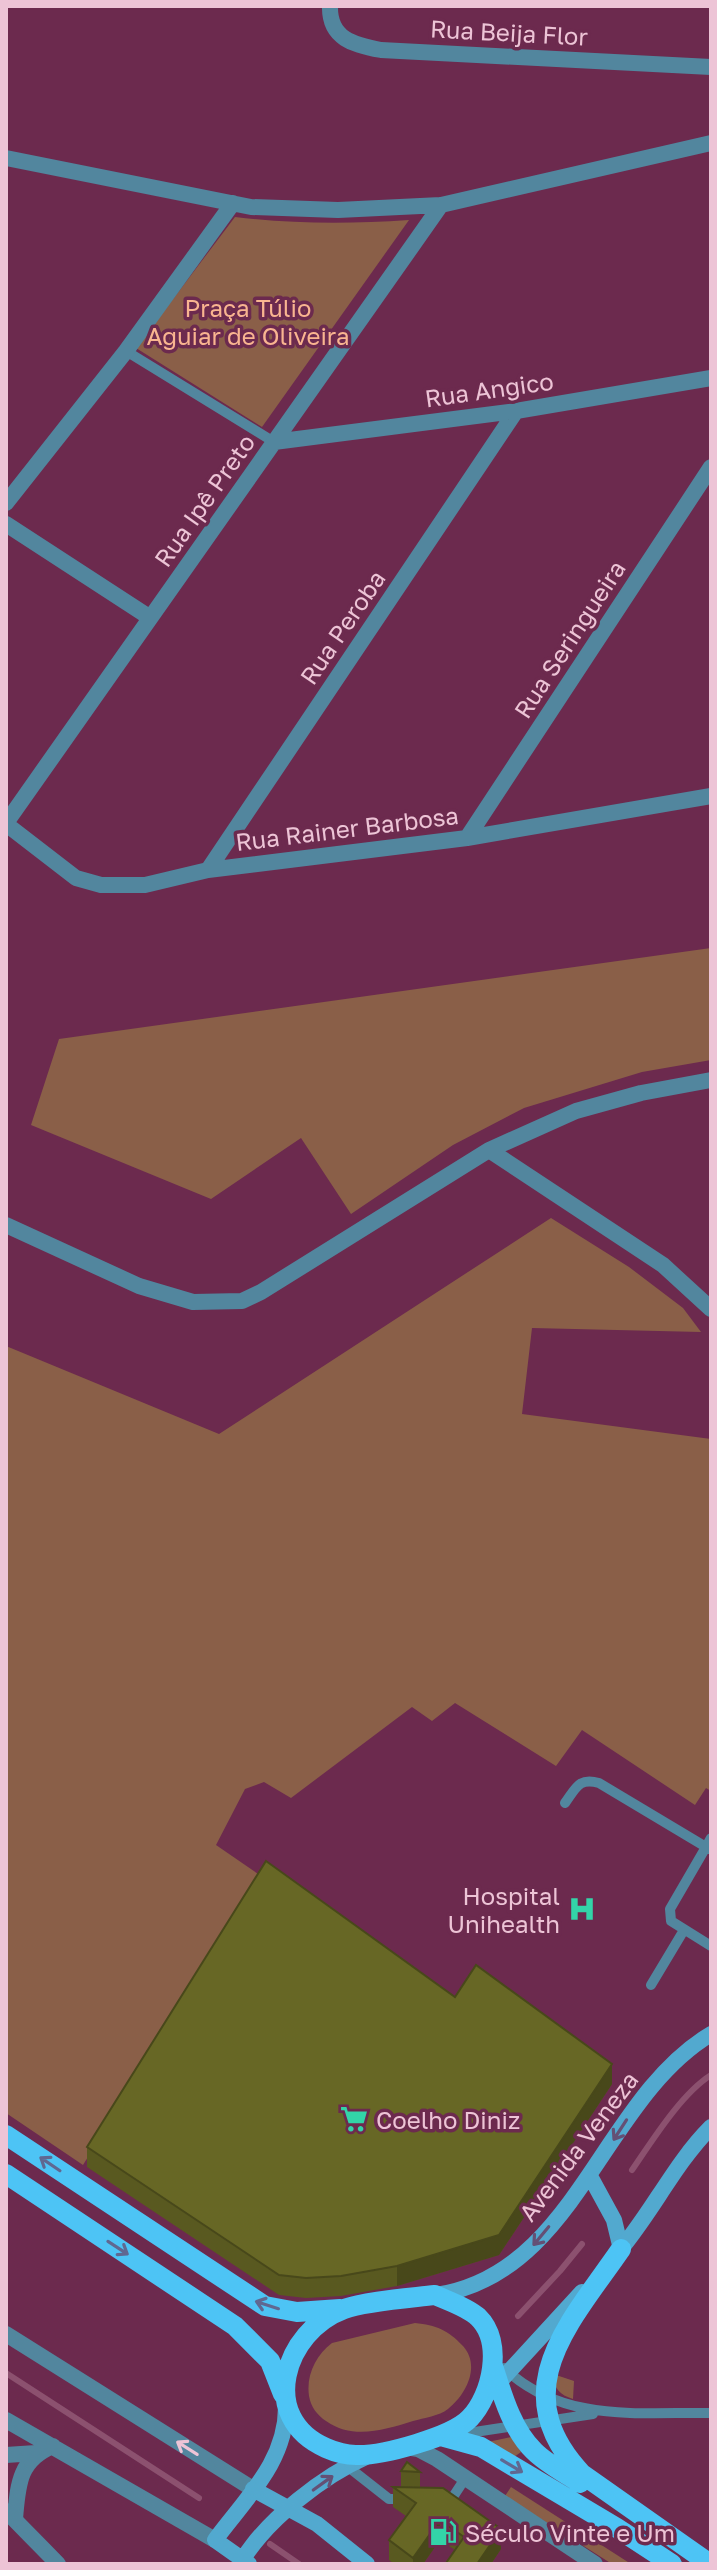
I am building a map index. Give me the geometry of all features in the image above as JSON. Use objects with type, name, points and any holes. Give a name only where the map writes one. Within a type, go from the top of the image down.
[{"type":"main road","name":"Avenida Veneza","points":[[435,2295],[477,2285],[520,2259],[590,2176],[649,2088],[676,2059],[711,2034]]},
{"type":"main road","points":[[709,2564],[582,2474],[566,2457],[550,2420],[547,2397],[549,2365],[560,2338],[692,2147],[711,2127]]},
{"type":"main road","points":[[6,2135],[265,2306],[297,2312],[344,2309],[435,2295],[478,2317],[489,2336],[517,2426],[534,2452],[709,2564]]},
{"type":"main road","points":[[6,2174],[235,2326],[270,2361],[293,2423],[320,2445],[357,2455],[441,2436],[469,2419],[498,2368],[621,2249]]},
{"type":"main road","points":[[590,2176],[614,2220],[621,2249]]},
{"type":"main road","points":[[344,2309],[315,2326],[296,2348],[285,2383],[285,2424],[281,2444],[269,2469],[215,2540],[246,2562],[253,2544],[290,2508],[347,2466],[387,2450]]},
{"type":"main road","points":[[441,2436],[481,2447],[672,2564]]},
{"type":"main road","points":[[253,2489],[317,2524],[367,2564]]},
{"type":"street","name":"Rua Beija Flor","points":[[330,6],[329,15],[340,36],[355,45],[381,50],[711,67]]},
{"type":"street","points":[[6,158],[251,207],[298,210],[441,205],[711,143]]},
{"type":"street","points":[[6,503],[126,351],[233,203]]},
{"type":"street","name":"Rua Ipê Preto","points":[[6,824],[441,205]]},
{"type":"street","name":"Rua Angico","points":[[274,442],[516,411],[711,378]]},
{"type":"street","name":"Rua Peroba","points":[[208,870],[516,411]]},
{"type":"street","name":"Rua Seringueira","points":[[467,838],[711,467]]},
{"type":"street","points":[[6,524],[149,617]]},
{"type":"street","name":"Rua Rainer Barbosa","points":[[6,824],[76,878],[101,885],[145,885],[208,870],[467,838],[711,796]]},
{"type":"street","points":[[6,1225],[139,1286],[193,1302],[242,1301],[489,1150],[576,1111],[641,1093],[711,1080]]},
{"type":"street","points":[[489,1150],[663,1265],[711,1309]]},
{"type":"street","points":[[6,2334],[253,2489]]},
{"type":"street","points":[[6,2420],[215,2540]]},
{"type":"street","points":[[441,2436],[438,2441],[441,2449],[466,2477]]},
{"type":"street","points":[[6,2455],[36,2453],[53,2446]]},
{"type":"street","points":[[387,2450],[418,2449],[466,2477],[595,2563]]},
{"type":"street","points":[[36,2453],[20,2481],[10,2515],[58,2564]]},
{"type":"lane","points":[[126,351],[274,442]]},
{"type":"lane","points":[[565,1803],[580,1783],[589,1780],[709,1845],[670,1909],[671,1921],[711,1946]]},
{"type":"lane","points":[[651,1985],[684,1930]]},
{"type":"lane","points":[[498,2368],[547,2397],[572,2407],[711,2413]]},
{"type":"lane","points":[[441,2436],[611,2411]]},
{"type":"lane","points":[[347,2466],[389,2499],[420,2500]]},
{"type":"lane","points":[[436,2500],[451,2500],[466,2477]]},
{"type":"green space","name":"Praça Túlio Aguiar de Oliveira","points":[[235,217],[322,223],[409,220],[262,427],[136,348]]},
{"type":"green space","points":[[711,948],[711,1060],[642,1072],[524,1108],[453,1145],[351,1214],[301,1138],[211,1199],[31,1125],[59,1039]]},
{"type":"green space","points":[[551,1218],[629,1267],[683,1308],[701,1332],[532,1328],[522,1414],[711,1439],[711,1791],[706,1788],[695,1805],[582,1730],[556,1766],[455,1703],[432,1721],[412,1707],[291,1798],[264,1782],[245,1789],[216,1845],[261,1876],[83,2165],[6,2113],[6,1346],[219,1434]]},
{"type":"green space","points":[[415,2323],[447,2332],[468,2354],[471,2362],[469,2380],[455,2403],[436,2415],[369,2432],[336,2427],[317,2413],[308,2388],[313,2366],[326,2348],[332,2343]]},
{"type":"green space","points":[[553,2374],[574,2381],[573,2399],[558,2390]]},
{"type":"green space","points":[[511,2437],[521,2452],[510,2460],[483,2443]]},
{"type":"green space","points":[[511,2487],[631,2564],[612,2564],[505,2496]]},
{"type":"building","name":"Coelho Diniz","points":[[266,1861],[455,1997],[476,1965],[612,2064],[499,2235],[397,2266],[341,2276],[306,2278],[279,2275],[87,2147]]},
{"type":"building","points":[[407,2462],[420,2472],[401,2471]]},
{"type":"building","points":[[393,2487],[443,2488],[501,2529],[477,2564],[448,2564],[464,2537],[440,2520],[413,2558],[389,2540],[416,2503]]},
{"type":"waterway","points":[[632,2170],[678,2106],[711,2075]]},
{"type":"waterway","points":[[518,2316],[582,2244]]},
{"type":"waterway","points":[[6,2373],[199,2498]]},
{"type":"waterway","points":[[270,2544],[299,2564]]},
{"type":"place","name":"Hospital Unihealth","points":[[582,1909]]},
{"type":"place","name":"Coelho Diniz","points":[[354,2119]]},
{"type":"place","name":"Século Vinte e Um","points":[[443,2532]]}]
